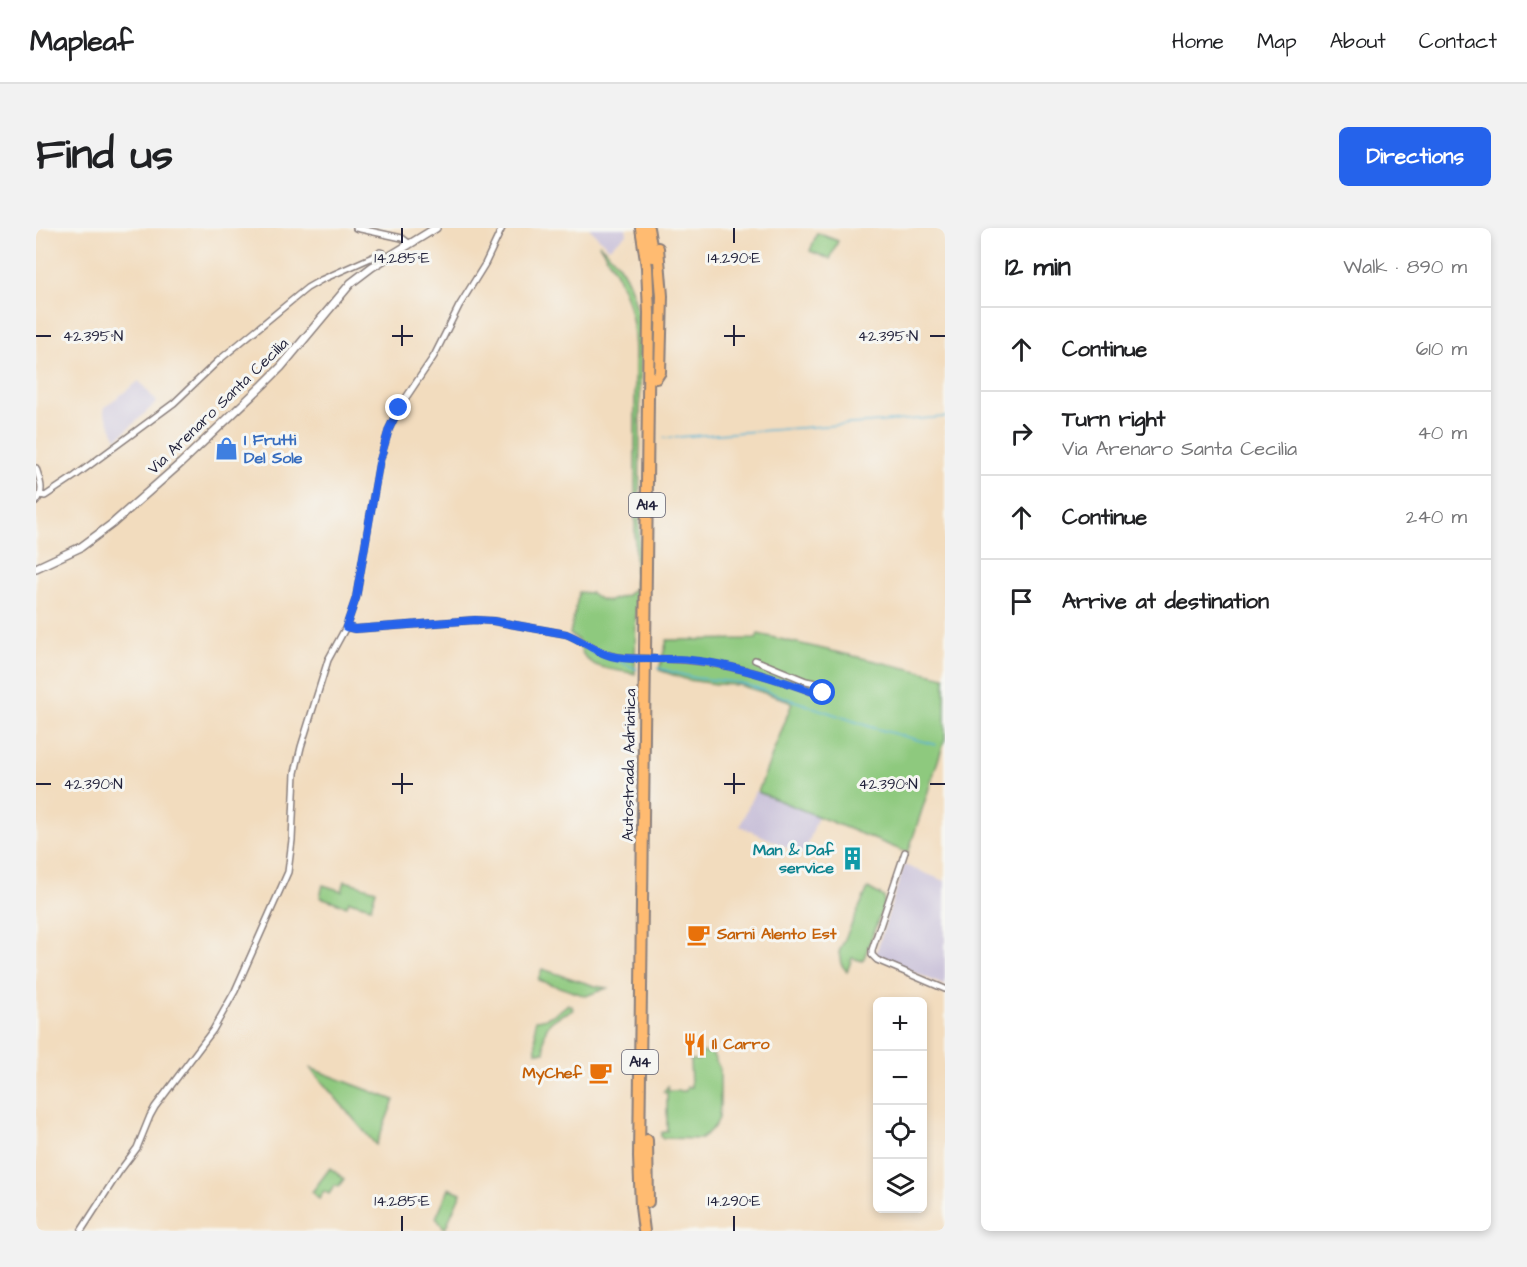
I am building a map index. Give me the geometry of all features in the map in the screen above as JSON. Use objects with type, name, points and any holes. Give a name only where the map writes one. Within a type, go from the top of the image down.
[{"type":"highway","name":"Autostrada Adriatica","points":[[641,228],[647,267],[649,313],[639,1146],[639,1181],[644,1231]]},
{"type":"highway","name":"Autostrada Adriatica","points":[[648,228],[656,286],[646,1136],[647,1192],[651,1231]]},
{"type":"highway","points":[[655,228],[662,296],[660,372],[656,378]]},
{"type":"street","points":[[356,228],[402,238],[410,244]]},
{"type":"street","name":"Via Arenaro Santa Cecilia","points":[[36,568],[81,548],[102,533],[181,463],[281,367],[351,283],[372,267],[436,228]]},
{"type":"street","points":[[81,1231],[137,1148],[155,1107],[213,1030],[235,991],[288,872],[295,773],[328,660],[346,627],[356,598],[379,464],[389,429],[399,408],[434,356],[459,306],[485,264],[502,228]]},
{"type":"street","points":[[41,495],[45,496],[75,476],[174,403],[218,361],[307,288],[380,252],[386,259]]},
{"type":"street","points":[[36,468],[41,487],[41,495],[36,502]]},
{"type":"street","points":[[346,627],[355,629],[475,620],[493,621],[566,634],[600,652],[624,658],[667,658],[705,662],[754,673],[816,693],[824,691],[821,684],[806,681],[754,660]]},
{"type":"street","points":[[905,852],[872,955],[878,960],[945,989]]},
{"type":"shaded area","points":[[589,228],[626,228],[627,234],[609,248]]},
{"type":"shaded area","points":[[139,381],[157,402],[117,439],[104,412],[105,407]]},
{"type":"shaded area","points":[[755,791],[818,816],[804,855],[740,826]]},
{"type":"shaded area","points":[[904,865],[945,881],[945,986],[877,956],[876,953]]},
{"type":"green space","points":[[817,233],[838,241],[830,259],[810,251]]},
{"type":"green space","points":[[599,244],[626,276],[635,301],[639,325],[641,360],[639,588],[636,599],[635,674],[595,665],[583,654],[579,642],[570,634],[579,592],[591,593],[601,600],[609,601],[627,595],[635,588],[635,349],[633,328],[629,305],[622,287]]},
{"type":"green space","points":[[758,634],[945,677],[945,739],[908,853],[758,792],[792,703],[739,685],[688,680],[659,670],[667,640],[756,639]]},
{"type":"green space","points":[[345,881],[376,890],[371,907],[349,901],[347,906],[320,897],[323,885],[342,891]]},
{"type":"green space","points":[[868,888],[884,897],[884,904],[863,961],[852,958],[847,972],[841,964],[839,952]]},
{"type":"green space","points":[[542,969],[607,988],[586,996],[538,980]]},
{"type":"green space","points":[[568,1004],[573,1010],[553,1020],[546,1029],[545,1052],[536,1052],[535,1020],[549,1017]]},
{"type":"green space","points":[[700,1052],[712,1053],[720,1069],[719,1118],[715,1126],[701,1139],[663,1138],[661,1133],[667,1131],[667,1093],[663,1092],[668,1086],[668,1091],[686,1091],[687,1087],[691,1087],[690,1060],[699,1060]]},
{"type":"green space","points":[[310,1068],[394,1100],[376,1145]]},
{"type":"green space","points":[[330,1168],[344,1179],[338,1187],[335,1185],[329,1194],[324,1191],[319,1199],[312,1192]]},
{"type":"green space","points":[[449,1188],[461,1193],[445,1229],[436,1218]]},
{"type":"waterway","points":[[664,438],[945,417]]},
{"type":"waterway","points":[[589,651],[637,669]]},
{"type":"waterway","points":[[658,668],[695,678],[735,682],[757,688],[874,728],[936,745]]},
{"type":"place","name":"I Frutti Del Sole","points":[[226,449]]},
{"type":"place","name":"Man & Daf service","points":[[852,859]]},
{"type":"place","name":"Sarni Alento Est","points":[[699,934]]},
{"type":"place","name":"Il Carro","points":[[694,1044]]},
{"type":"place","name":"MyChef","points":[[600,1073]]},
{"type":"route","points":[[399,408],[389,429],[379,464],[356,598],[346,627],[355,629],[475,620],[493,621],[566,634],[610,656],[705,662],[754,673],[816,693],[823,693]]}]
